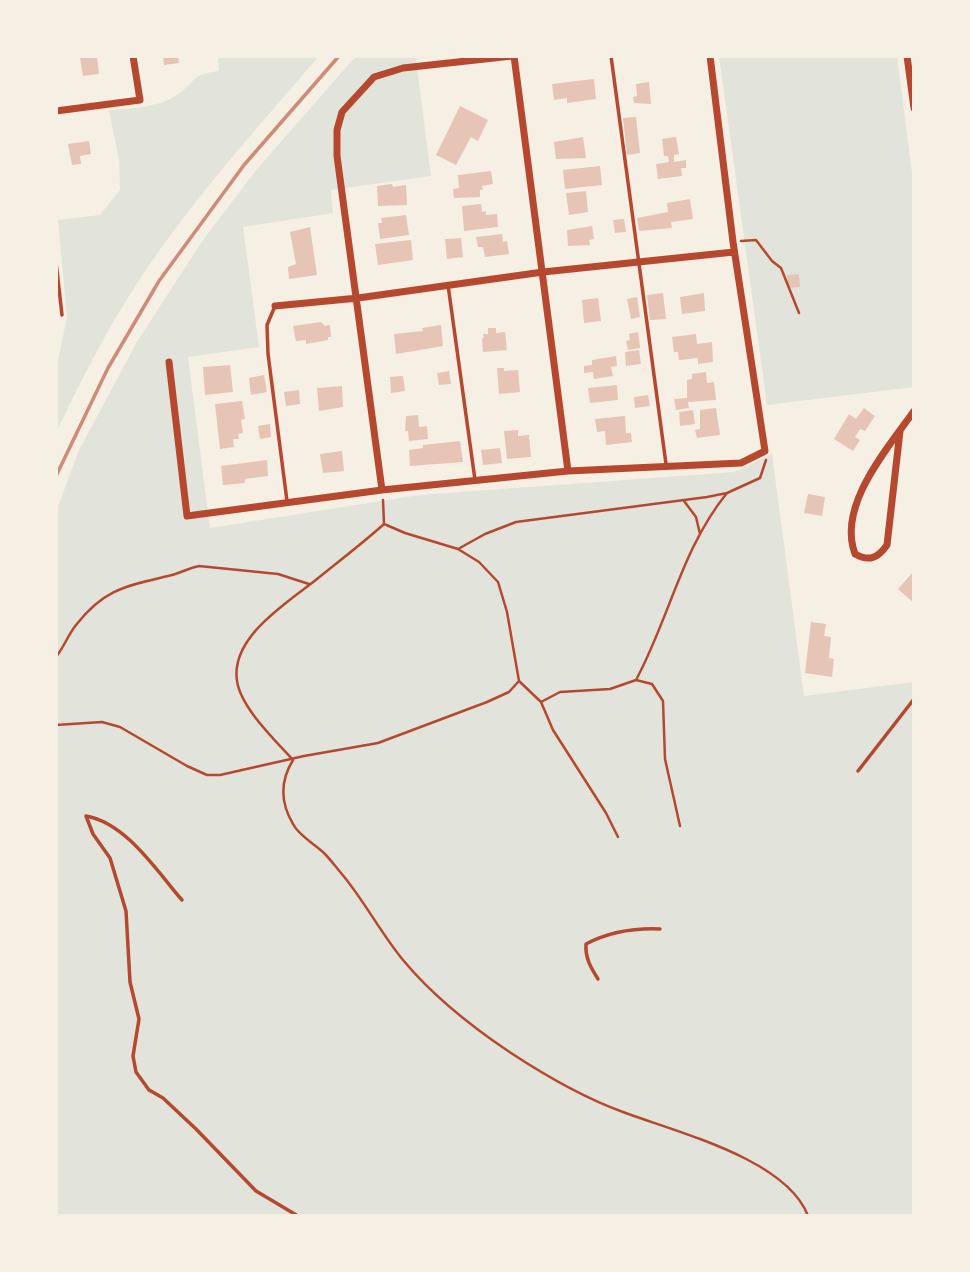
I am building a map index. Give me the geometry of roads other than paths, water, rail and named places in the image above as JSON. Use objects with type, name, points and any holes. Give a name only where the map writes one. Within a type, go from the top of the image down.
[{"type":"street","points":[[56,111],[140,100],[133,56]]},
{"type":"street","points":[[382,489],[337,156],[337,131],[342,112],[351,99],[374,77],[403,68],[513,56],[568,471]]},
{"type":"street","points":[[169,362],[187,516],[382,489],[568,471],[741,463],[765,451],[734,252],[710,56]]},
{"type":"street","points":[[907,56],[914,108]]},
{"type":"street","points":[[275,306],[358,298],[543,272],[734,252]]},
{"type":"street","points":[[900,431],[887,545],[880,555],[872,559],[863,558],[855,554],[850,542],[855,502],[900,431],[914,411]]},
{"type":"lane","points":[[611,56],[667,467]]},
{"type":"lane","points":[[56,262],[62,314]]},
{"type":"lane","points":[[448,285],[475,480]]},
{"type":"lane","points":[[275,306],[267,325],[268,354],[287,504]]},
{"type":"lane","points":[[858,771],[914,699]]},
{"type":"lane","points":[[182,900],[112,824],[86,816],[93,834],[110,858],[126,911],[130,982],[139,1019],[133,1056],[136,1072],[149,1090],[163,1098],[196,1129],[256,1191],[298,1216]]},
{"type":"lane","points":[[598,979],[586,954],[586,944],[601,936],[660,929]]},
{"type":"railway","points":[[56,476],[108,368],[159,281],[244,165],[339,56]]}]
